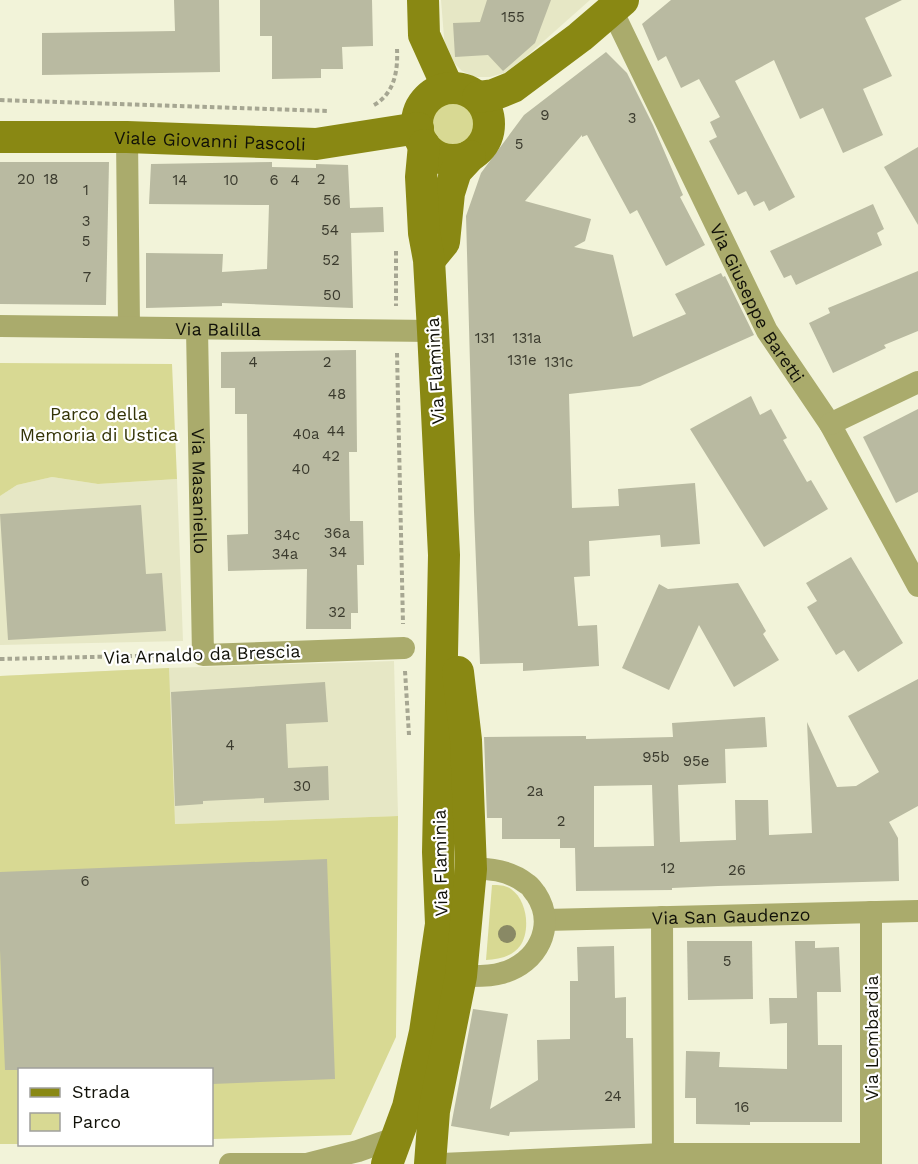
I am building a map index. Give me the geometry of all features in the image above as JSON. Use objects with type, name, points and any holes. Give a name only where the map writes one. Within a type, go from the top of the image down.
[{"type":"street","points":[[423,0],[424,35],[448,88]]},
{"type":"street","points":[[478,98],[513,87],[580,37],[617,5]]},
{"type":"street","name":"Via Giuseppe Baretti","points":[[617,5],[768,331],[830,424],[918,586]]},
{"type":"street","points":[[429,260],[444,242],[449,193],[456,171],[540,87],[580,37]]},
{"type":"street","points":[[448,88],[464,89],[478,98],[489,118],[489,130],[485,141],[474,153],[460,160],[450,160],[431,152],[421,136],[420,110],[425,102],[439,91],[448,88]]},
{"type":"street","name":"Viale Giovanni Pascoli","points":[[0,137],[127,137],[316,144],[421,136]]},
{"type":"street","name":"Via Flaminia","points":[[391,1151],[408,1107],[424,1032],[441,924],[438,852],[444,555],[434,331],[429,260],[424,233],[421,136]]},
{"type":"street","points":[[127,137],[129,327]]},
{"type":"street","name":"Via Balilla","points":[[0,326],[434,331]]},
{"type":"street","name":"Via Masaniello","points":[[197,329],[203,655]]},
{"type":"street","points":[[830,424],[918,382]]},
{"type":"street","name":"Via Flaminia","points":[[430,1164],[434,1111],[461,976],[471,869],[466,740],[444,555]]},
{"type":"street","name":"Via Arnaldo da Brescia","points":[[203,655],[404,648]]},
{"type":"street","points":[[461,976],[480,977],[503,973],[521,964],[539,948],[545,920],[542,903],[529,885],[507,872],[486,868],[471,869]]},
{"type":"street","name":"Via San Gaudenzo","points":[[545,920],[918,911]]},
{"type":"street","name":"Via Lombardia","points":[[871,912],[871,1159]]},
{"type":"street","points":[[662,917],[663,1159]]},
{"type":"street","points":[[230,1164],[297,1164],[358,1152],[391,1151]]},
{"type":"street","points":[[441,1164],[663,1159],[871,1159]]},
{"type":"path","points":[[367,106],[377,104],[389,90],[398,71],[397,48]]},
{"type":"path","points":[[0,100],[338,111],[340,141]]},
{"type":"path","points":[[396,248],[404,648],[410,739]]},
{"type":"path","name":"Via Arnaldo da Brescia","points":[[0,659],[203,655]]},
{"type":"shaded area","points":[[441,0],[590,0],[519,63],[504,73],[490,77],[475,77],[462,71],[445,49]]},
{"type":"shaded area","points":[[52,477],[98,484],[177,479],[183,641],[0,645],[0,496],[17,485]]},
{"type":"shaded area","points":[[394,661],[398,816],[175,824],[0,676],[169,668]]},
{"type":"green space","points":[[453,101],[469,108],[476,124],[469,140],[453,147],[437,140],[430,124],[437,108]]},
{"type":"green space","name":"Parco della Memoria di Ustica","points":[[0,363],[172,364],[177,479],[98,484],[52,477],[17,485],[0,496]]},
{"type":"green space","points":[[169,668],[175,824],[398,816],[396,1037],[351,1135],[213,1139],[213,1068],[18,1068],[18,1144],[0,1144],[0,676]]},
{"type":"green space","points":[[492,885],[506,887],[516,894],[524,908],[526,924],[523,939],[517,950],[505,957],[486,960]]},
{"type":"building","points":[[174,0],[219,0],[220,72],[42,75],[42,33],[175,31]]},
{"type":"building","points":[[260,0],[372,0],[373,46],[342,47],[343,69],[321,69],[321,78],[272,79],[272,36],[260,36]]},
{"type":"building","points":[[487,0],[551,0],[535,43],[503,71],[488,55],[455,57],[453,23],[480,22]]},
{"type":"building","points":[[671,0],[902,0],[865,18],[892,76],[863,89],[883,135],[843,153],[823,108],[800,119],[774,60],[735,81],[795,197],[769,211],[764,201],[754,206],[746,191],[738,195],[709,141],[717,137],[710,122],[720,117],[699,79],[681,88],[666,56],[658,61],[642,24]]},
{"type":"building","points":[[606,52],[627,73],[653,125],[683,195],[680,197],[705,245],[666,266],[637,210],[630,214],[587,135],[582,137],[582,135],[525,201],[591,219],[585,241],[574,247],[613,255],[633,337],[686,314],[675,294],[721,273],[723,277],[725,276],[754,335],[640,386],[569,394],[572,508],[619,506],[618,489],[695,483],[700,544],[661,547],[660,535],[589,541],[590,576],[574,577],[578,626],[597,625],[599,666],[523,671],[523,663],[480,664],[466,216],[481,173],[524,115]]},
{"type":"building","points":[[918,147],[918,225],[884,167]]},
{"type":"building","points":[[0,162],[109,162],[106,305],[0,304]]},
{"type":"building","points":[[272,162],[272,167],[316,168],[316,164],[348,165],[350,208],[383,207],[384,232],[351,233],[353,308],[222,303],[222,306],[146,308],[146,253],[223,254],[222,272],[267,269],[269,205],[149,204],[151,164]]},
{"type":"building","points":[[873,204],[884,229],[877,233],[882,245],[796,285],[791,275],[784,278],[770,251]]},
{"type":"building","points":[[918,271],[918,331],[884,345],[886,348],[833,373],[809,323],[830,313],[828,308]]},
{"type":"building","points":[[356,350],[357,452],[349,452],[350,521],[363,521],[364,565],[357,565],[358,613],[351,613],[351,629],[306,629],[307,569],[228,571],[227,535],[248,534],[247,414],[235,414],[235,388],[221,388],[221,352]]},
{"type":"building","points":[[751,396],[760,415],[771,409],[787,438],[783,440],[807,482],[811,480],[828,509],[764,547],[690,429]]},
{"type":"building","points":[[918,409],[918,492],[896,503],[863,437]]},
{"type":"building","points":[[141,505],[146,574],[162,573],[166,631],[8,640],[0,514]]},
{"type":"building","points":[[851,557],[903,643],[858,672],[844,650],[836,655],[807,607],[817,601],[806,583]]},
{"type":"building","points":[[738,583],[766,631],[763,634],[779,660],[734,687],[699,625],[669,690],[622,668],[659,584],[668,589]]},
{"type":"building","points":[[918,679],[918,806],[889,822],[898,838],[899,881],[718,886],[672,888],[672,890],[576,891],[575,848],[560,848],[560,839],[502,839],[502,818],[487,818],[484,737],[586,736],[586,739],[673,737],[672,723],[765,717],[767,747],[725,749],[726,783],[678,785],[680,842],[736,840],[735,800],[768,800],[769,835],[812,833],[807,722],[837,787],[856,786],[879,772],[848,716]],"holes":[[[652,785],[654,846],[594,847],[594,786]]]},
{"type":"building","points":[[325,682],[328,722],[286,724],[288,768],[328,766],[329,800],[264,803],[264,798],[203,801],[203,804],[175,806],[171,692]]},
{"type":"building","points":[[327,859],[335,1079],[213,1084],[213,1068],[18,1068],[18,1070],[5,1070],[0,950],[0,872]]},
{"type":"building","points":[[687,941],[752,941],[753,999],[688,1000]]},
{"type":"building","points":[[795,941],[815,941],[815,948],[839,947],[841,992],[817,992],[818,1045],[842,1045],[842,1122],[696,1124],[696,1098],[685,1098],[686,1051],[720,1052],[719,1067],[787,1069],[787,1023],[770,1024],[769,998],[797,998]]},
{"type":"building","points":[[614,946],[615,998],[626,997],[626,1038],[633,1038],[635,1128],[510,1132],[509,1136],[451,1126],[473,1009],[508,1014],[490,1109],[538,1080],[537,1040],[570,1039],[570,981],[578,981],[577,947]]}]
